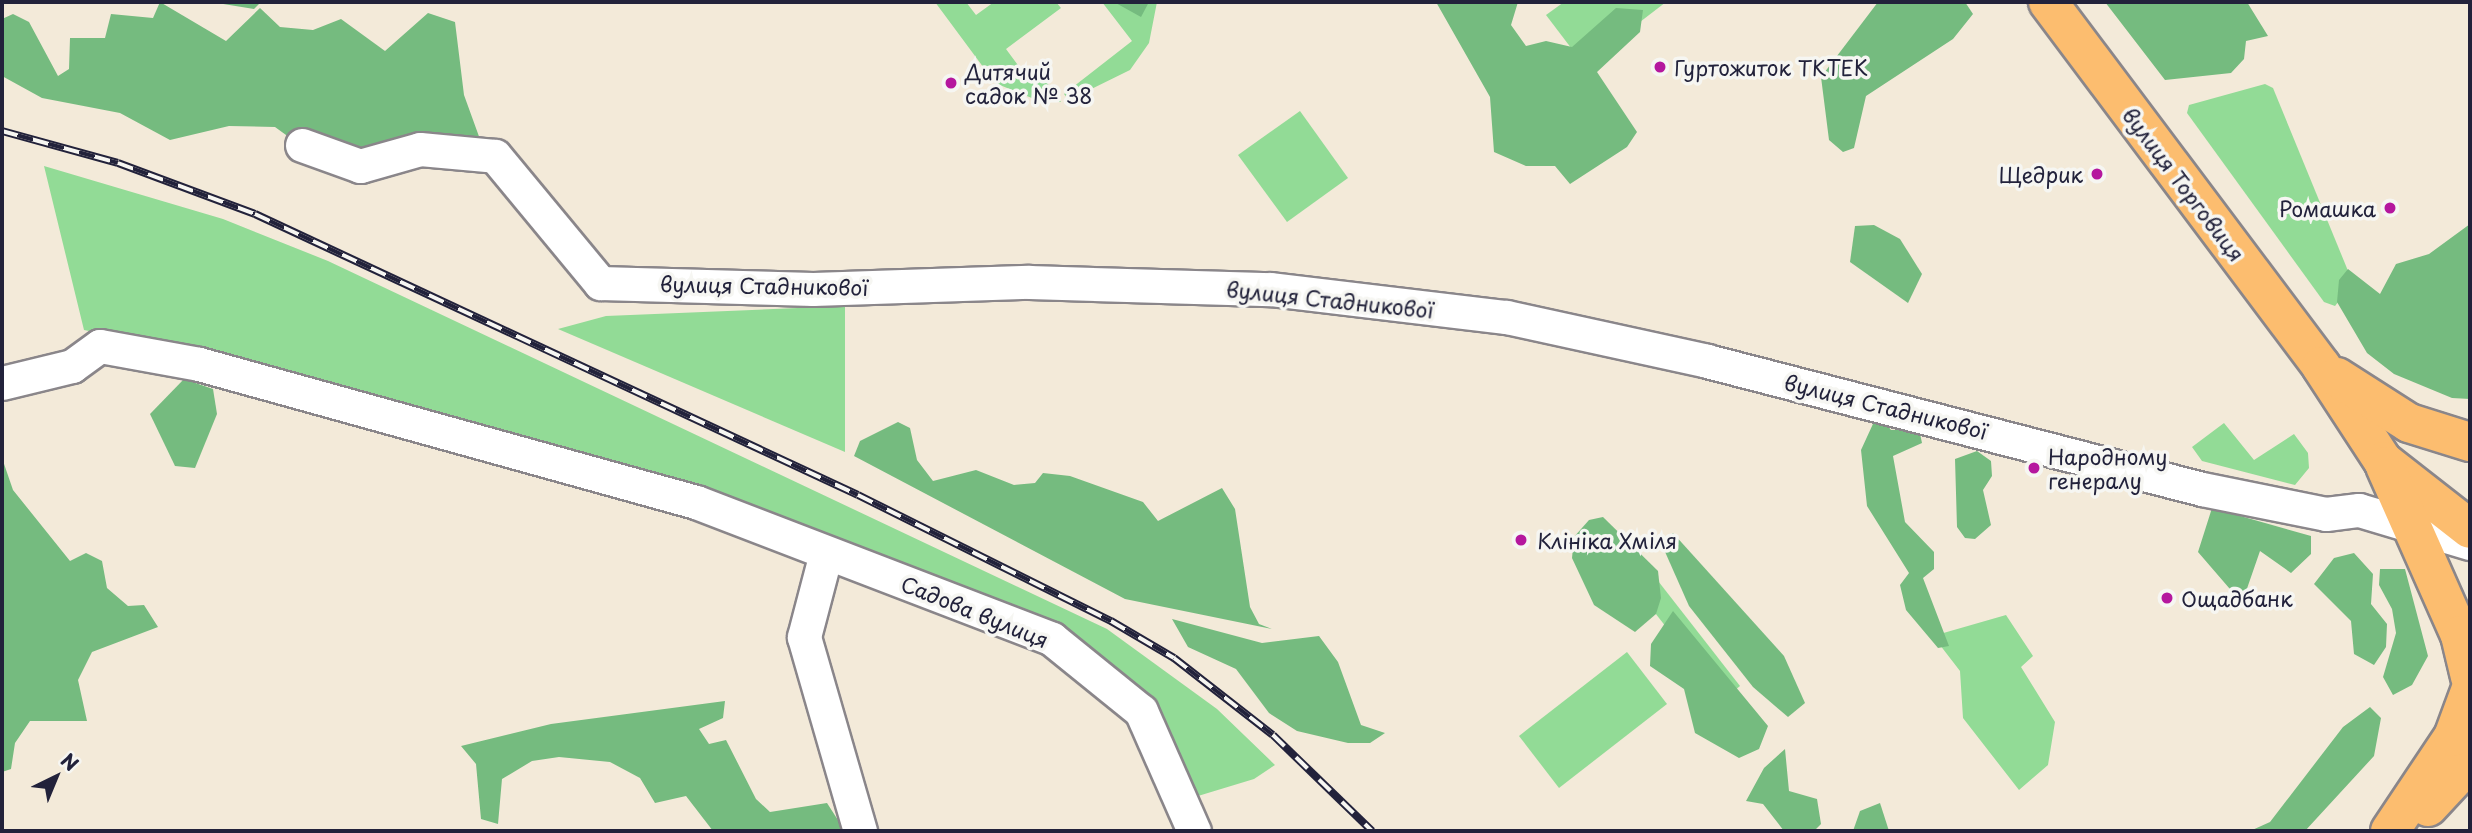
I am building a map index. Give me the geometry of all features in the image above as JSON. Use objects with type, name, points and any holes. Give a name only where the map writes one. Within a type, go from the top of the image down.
[{"type":"main road","name":"вулиця Торговиця","points":[[2048,2],[2321,366],[2383,461],[2470,529]]},
{"type":"main road","name":"вулиця Торговиця","points":[[2321,366],[2409,423],[2470,442]]},
{"type":"main road","points":[[2383,461],[2460,635],[2470,677]]},
{"type":"main road","points":[[2390,831],[2453,737],[2470,691]]},
{"type":"main road","points":[[2405,831],[2470,762]]},
{"type":"street","name":"вулиця Стадникової","points":[[302,145],[360,166],[419,149],[495,156],[600,283],[1257,289],[1506,317],[1707,361],[2202,489],[2326,514],[2359,510],[2412,525]]},
{"type":"street","name":"Садова вулиця","points":[[2,383],[72,366],[100,346],[199,364],[696,502],[1052,639],[1105,677],[1140,710],[1194,831]]},
{"type":"street","points":[[2412,525],[2470,543]]},
{"type":"street","points":[[826,552],[804,637],[860,831]]},
{"type":"green space","points":[[160,2],[226,41],[260,8],[280,27],[313,30],[341,19],[385,51],[428,13],[455,22],[464,95],[481,142],[415,158],[304,148],[275,127],[229,126],[170,140],[120,113],[42,98],[2,76],[2,19],[13,14],[29,22],[58,76],[69,69],[70,38],[105,38],[111,14],[153,18]]},
{"type":"green space","points":[[211,2],[261,2],[254,9]]},
{"type":"green space","points":[[935,2],[966,2],[976,15],[994,2],[1056,2],[1061,8],[1006,49],[1031,83],[1042,76],[1061,102],[1039,101],[995,83]]},
{"type":"green space","points":[[1102,2],[1157,2],[1149,43],[1130,70],[1069,100],[1064,94],[1132,41]]},
{"type":"green space","points":[[1114,2],[1149,2],[1141,17]]},
{"type":"green space","points":[[1436,2],[1518,2],[1511,25],[1526,46],[1546,41],[1572,47],[1616,8],[1643,10],[1640,32],[1597,72],[1637,132],[1627,147],[1570,184],[1555,166],[1526,166],[1494,152],[1490,97]]},
{"type":"green space","points":[[1564,2],[1666,2],[1584,65],[1546,15]]},
{"type":"green space","points":[[1878,2],[1965,2],[1973,14],[1953,39],[1866,96],[1854,148],[1843,152],[1829,140],[1821,77]]},
{"type":"green space","points":[[2105,2],[2247,2],[2268,36],[2246,41],[2244,59],[2231,73],[2165,80]]},
{"type":"green space","points":[[2265,84],[2273,88],[2353,283],[2335,306],[2324,302],[2187,113],[2189,105]]},
{"type":"green space","points":[[1300,111],[1348,178],[1287,222],[1238,155]]},
{"type":"green space","points":[[44,166],[223,219],[328,261],[1107,629],[1217,709],[1275,765],[1254,779],[1198,796],[1174,741],[1147,701],[1054,628],[209,355],[84,330]]},
{"type":"green space","points":[[2470,224],[2470,399],[2452,398],[2394,374],[2367,353],[2337,302],[2339,280],[2348,269],[2380,294],[2396,264],[2429,254]]},
{"type":"green space","points":[[1874,225],[1900,239],[1922,274],[1908,303],[1850,262],[1855,226]]},
{"type":"green space","points":[[845,306],[845,452],[558,329],[606,316]]},
{"type":"green space","points":[[184,379],[213,389],[217,414],[195,468],[175,466],[150,414]]},
{"type":"green space","points":[[1878,413],[1891,430],[1919,429],[1922,443],[1893,456],[1905,522],[1934,552],[1934,569],[1923,578],[1949,646],[1938,648],[1906,610],[1900,585],[1909,573],[1867,506],[1861,450]]},
{"type":"green space","points":[[898,422],[910,428],[917,460],[933,481],[976,470],[1014,485],[1035,483],[1043,473],[1070,476],[1143,502],[1158,521],[1222,488],[1235,509],[1250,607],[1259,624],[1272,629],[1125,599],[854,456],[860,441]]},
{"type":"green space","points":[[2224,423],[2254,460],[2294,434],[2308,453],[2309,468],[2295,485],[2202,461],[2192,447]]},
{"type":"green space","points":[[1977,451],[1991,461],[1992,476],[1983,490],[1991,525],[1975,539],[1965,538],[1957,527],[1955,459]]},
{"type":"green space","points":[[2,458],[13,490],[70,561],[86,553],[102,561],[107,588],[128,606],[144,605],[158,627],[92,652],[78,680],[87,721],[30,721],[15,743],[11,769],[2,772]]},
{"type":"green space","points":[[2212,508],[2311,536],[2311,554],[2291,573],[2260,551],[2242,603],[2198,552]]},
{"type":"green space","points":[[1603,517],[1658,571],[1661,598],[1656,614],[1635,632],[1594,605],[1572,558],[1574,537],[1589,520]]},
{"type":"green space","points":[[1673,533],[1784,656],[1805,703],[1788,717],[1753,687],[1689,606],[1662,545]]},
{"type":"green space","points":[[1630,545],[1740,686],[1723,700],[1613,559]]},
{"type":"green space","points":[[2354,553],[2373,574],[2371,604],[2387,624],[2386,647],[2374,665],[2354,654],[2351,621],[2314,584],[2334,558]]},
{"type":"green space","points":[[2380,569],[2405,569],[2428,656],[2412,685],[2393,695],[2383,677],[2396,633],[2392,609],[2379,585]]},
{"type":"green space","points":[[1673,611],[1768,726],[1759,749],[1739,758],[1695,733],[1684,689],[1650,666],[1651,644]]},
{"type":"green space","points":[[2006,615],[2033,656],[2021,667],[2055,722],[2048,765],[2019,790],[1963,718],[1960,671],[1933,636]]},
{"type":"green space","points":[[1172,619],[1262,643],[1319,636],[1338,662],[1361,725],[1385,733],[1370,743],[1348,743],[1297,731],[1269,713],[1236,669],[1188,647]]},
{"type":"green space","points":[[1627,652],[1667,704],[1559,788],[1519,736]]},
{"type":"green space","points":[[725,701],[723,718],[699,729],[709,744],[726,740],[756,799],[770,812],[827,803],[845,831],[713,831],[686,796],[655,803],[640,778],[610,762],[559,757],[532,761],[502,779],[498,824],[481,819],[476,764],[461,746],[551,724]]},
{"type":"green space","points":[[2370,707],[2381,718],[2374,756],[2305,831],[2250,831],[2270,822],[2343,727]]},
{"type":"green space","points":[[1785,749],[1789,791],[1817,799],[1821,824],[1814,831],[1784,831],[1763,804],[1746,801],[1764,768]]},
{"type":"green space","points":[[1880,803],[1889,831],[1853,831],[1860,811]]},
{"type":"railway","points":[[2,131],[118,163],[255,214],[858,495],[1111,621],[1174,658],[1273,735],[1372,831]]},
{"type":"place","name":"Гуртожиток TKTEK","points":[[1660,67]]},
{"type":"place","name":"Дитячий садок № 38","points":[[951,83]]},
{"type":"place","name":"Щедрик","points":[[2097,174]]},
{"type":"place","name":"Ромашка","points":[[2390,208]]},
{"type":"place","name":"Народному генералу","points":[[2034,468]]},
{"type":"place","name":"Клініка Хміля","points":[[1521,540]]},
{"type":"place","name":"Ощадбанк","points":[[2167,598]]}]
